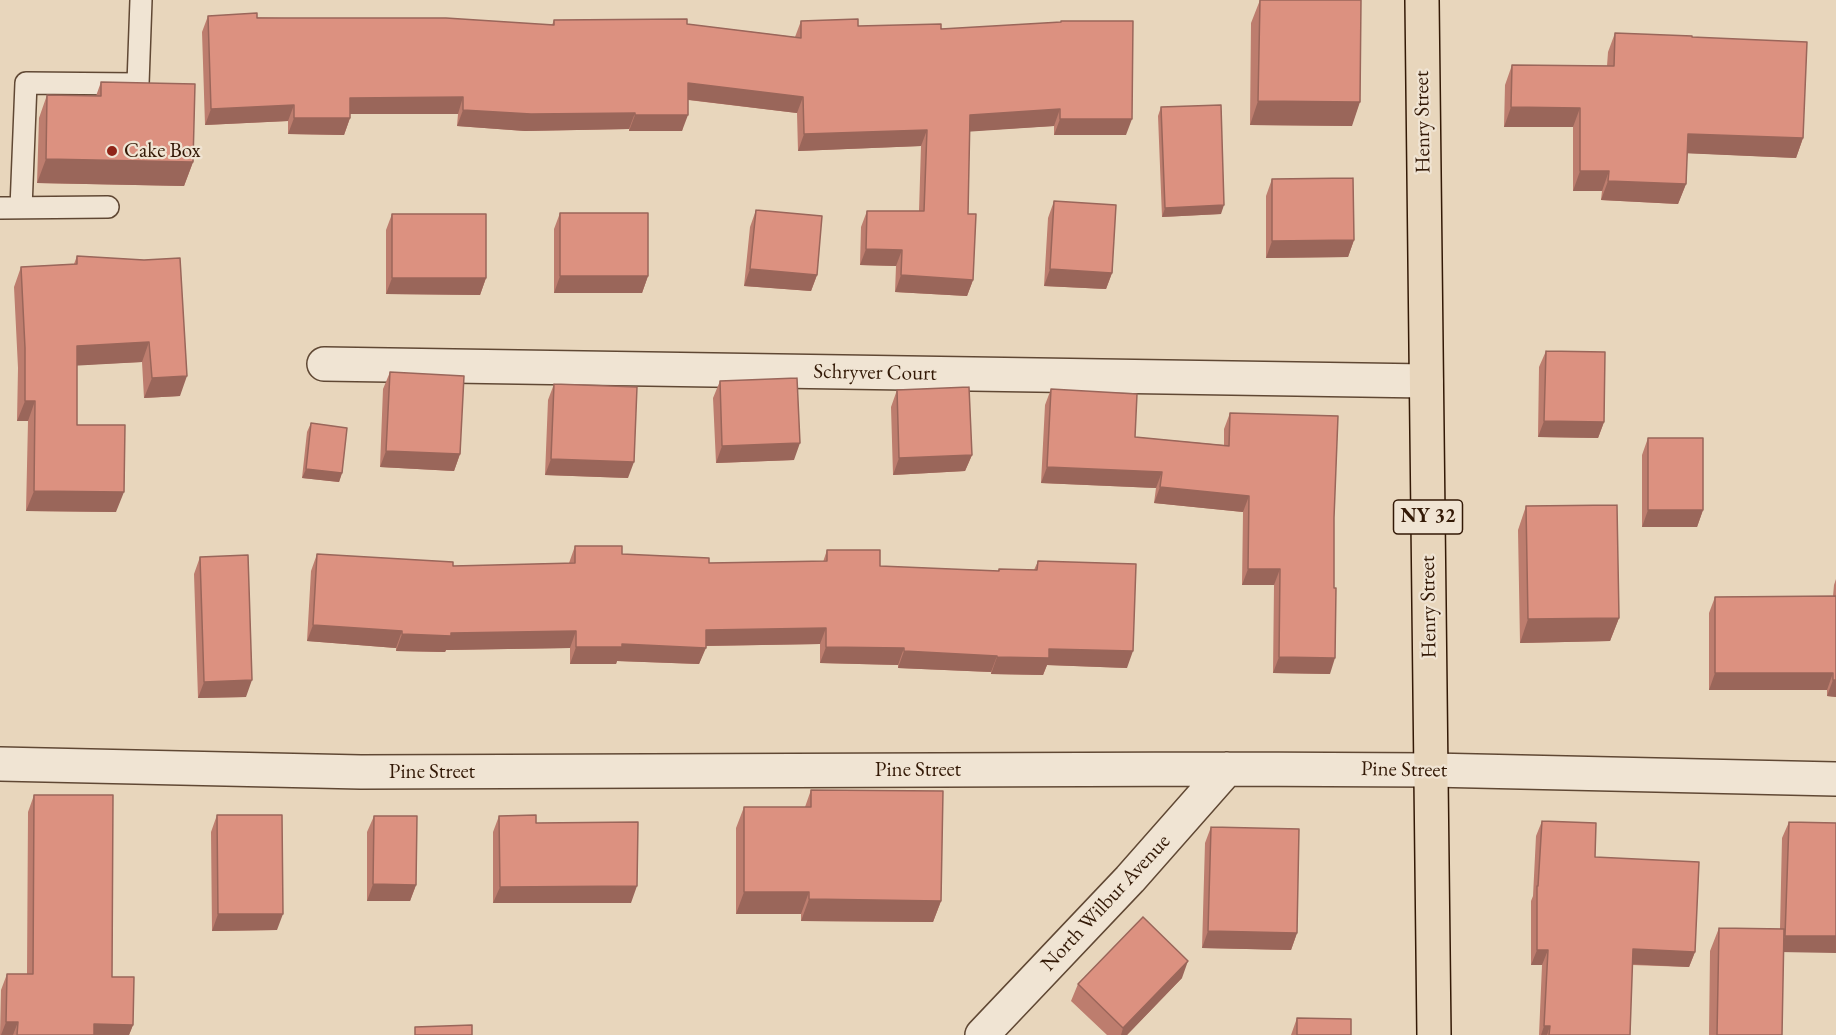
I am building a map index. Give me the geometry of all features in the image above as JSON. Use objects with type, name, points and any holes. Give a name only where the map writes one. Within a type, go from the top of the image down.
[{"type":"main road","name":"Henry Street","points":[[1422,0],[1434,1035]]},
{"type":"street","name":"Schryver Court","points":[[324,364],[1426,381]]},
{"type":"street","name":"Pine Street","points":[[0,764],[361,772],[1227,769],[1431,770],[1836,778]]},
{"type":"street","name":"North Wilbur Avenue","points":[[982,1035],[1130,879],[1227,769]]},
{"type":"lane","points":[[21,208],[26,83],[138,84],[141,0]]},
{"type":"lane","points":[[0,208],[108,207]]},
{"type":"building","points":[[1260,0],[1361,0],[1360,102],[1258,101]]},
{"type":"building","points":[[257,13],[257,18],[446,18],[554,25],[554,20],[687,19],[687,24],[801,38],[801,21],[858,19],[858,26],[941,24],[941,29],[1061,21],[1133,21],[1132,119],[1060,119],[1060,109],[970,115],[968,214],[976,214],[973,280],[901,275],[902,250],[866,249],[867,211],[924,211],[927,130],[804,134],[803,97],[688,83],[688,115],[531,114],[463,110],[463,97],[350,98],[350,118],[294,118],[294,105],[211,109],[208,16]]},
{"type":"building","points":[[1615,33],[1807,42],[1803,138],[1688,134],[1686,184],[1608,181],[1609,171],[1580,171],[1580,108],[1511,107],[1512,65],[1614,66]]},
{"type":"building","name":"Cake Box","points":[[101,82],[195,84],[193,162],[46,159],[47,95],[101,96]]},
{"type":"building","points":[[1221,105],[1224,205],[1165,208],[1161,107]]},
{"type":"building","points":[[1353,178],[1354,240],[1272,241],[1272,179]]},
{"type":"building","points":[[1054,201],[1116,205],[1112,273],[1050,269]]},
{"type":"building","points":[[756,210],[822,216],[817,275],[750,269]]},
{"type":"building","points":[[560,213],[648,213],[648,276],[560,276]]},
{"type":"building","points":[[392,214],[486,214],[486,278],[392,278]]},
{"type":"building","points":[[77,256],[144,260],[180,258],[187,376],[152,378],[149,342],[77,346],[77,425],[125,425],[124,492],[34,491],[35,401],[25,401],[21,267],[77,264]]},
{"type":"building","points":[[1546,351],[1605,352],[1604,422],[1544,421]]},
{"type":"building","points":[[390,372],[464,376],[460,454],[386,451]]},
{"type":"building","points":[[797,378],[800,443],[722,446],[720,381]]},
{"type":"building","points":[[554,384],[637,387],[634,462],[551,459]]},
{"type":"building","points":[[969,387],[972,455],[899,458],[897,390]]},
{"type":"building","points":[[1051,389],[1137,394],[1135,437],[1229,446],[1230,413],[1338,416],[1334,518],[1335,658],[1279,657],[1280,569],[1248,569],[1249,496],[1160,487],[1162,472],[1047,467]]},
{"type":"building","points":[[311,423],[347,428],[342,473],[306,469]]},
{"type":"building","points":[[1648,438],[1703,438],[1703,510],[1648,510]]},
{"type":"building","points":[[1617,505],[1619,618],[1528,619],[1526,506]]},
{"type":"building","points":[[575,546],[622,546],[622,554],[709,558],[709,563],[827,561],[827,550],[880,550],[880,566],[999,571],[999,569],[1037,570],[1038,561],[1136,564],[1133,651],[1049,649],[1049,658],[904,651],[904,648],[826,647],[826,628],[706,630],[706,648],[622,644],[622,647],[576,647],[576,631],[451,633],[451,636],[402,634],[402,631],[313,625],[317,554],[453,562],[453,566],[575,563]]},
{"type":"building","points":[[248,555],[252,680],[204,682],[200,557]]},
{"type":"building","points":[[1836,596],[1836,680],[1833,680],[1833,673],[1715,673],[1715,597]]},
{"type":"building","points":[[811,790],[943,791],[941,901],[809,899],[809,892],[744,892],[744,807],[811,807]]},
{"type":"building","points":[[34,795],[113,795],[112,977],[134,977],[133,1025],[94,1024],[94,1035],[17,1035],[18,1022],[6,1022],[7,974],[33,974]]},
{"type":"building","points":[[217,815],[282,815],[283,914],[218,914]]},
{"type":"building","points":[[536,815],[536,823],[638,822],[637,886],[500,887],[499,816]]},
{"type":"building","points":[[374,816],[417,816],[416,885],[373,884]]},
{"type":"building","points":[[1542,821],[1596,823],[1595,857],[1699,862],[1695,952],[1633,949],[1630,1035],[1549,1035],[1550,1026],[1544,1026],[1548,950],[1537,950],[1537,886]]},
{"type":"building","points":[[1789,822],[1836,823],[1836,936],[1785,936]]},
{"type":"building","points":[[1211,827],[1299,829],[1297,933],[1208,931]]},
{"type":"building","points":[[1143,917],[1188,961],[1123,1028],[1078,984]]},
{"type":"building","points":[[1719,928],[1784,929],[1782,1035],[1717,1035]]},
{"type":"building","points":[[1297,1018],[1351,1019],[1351,1035],[1297,1035]]},
{"type":"building","points":[[472,1025],[472,1035],[415,1035],[415,1027]]},
{"type":"place","name":"Cake Box","points":[[112,151]]}]
